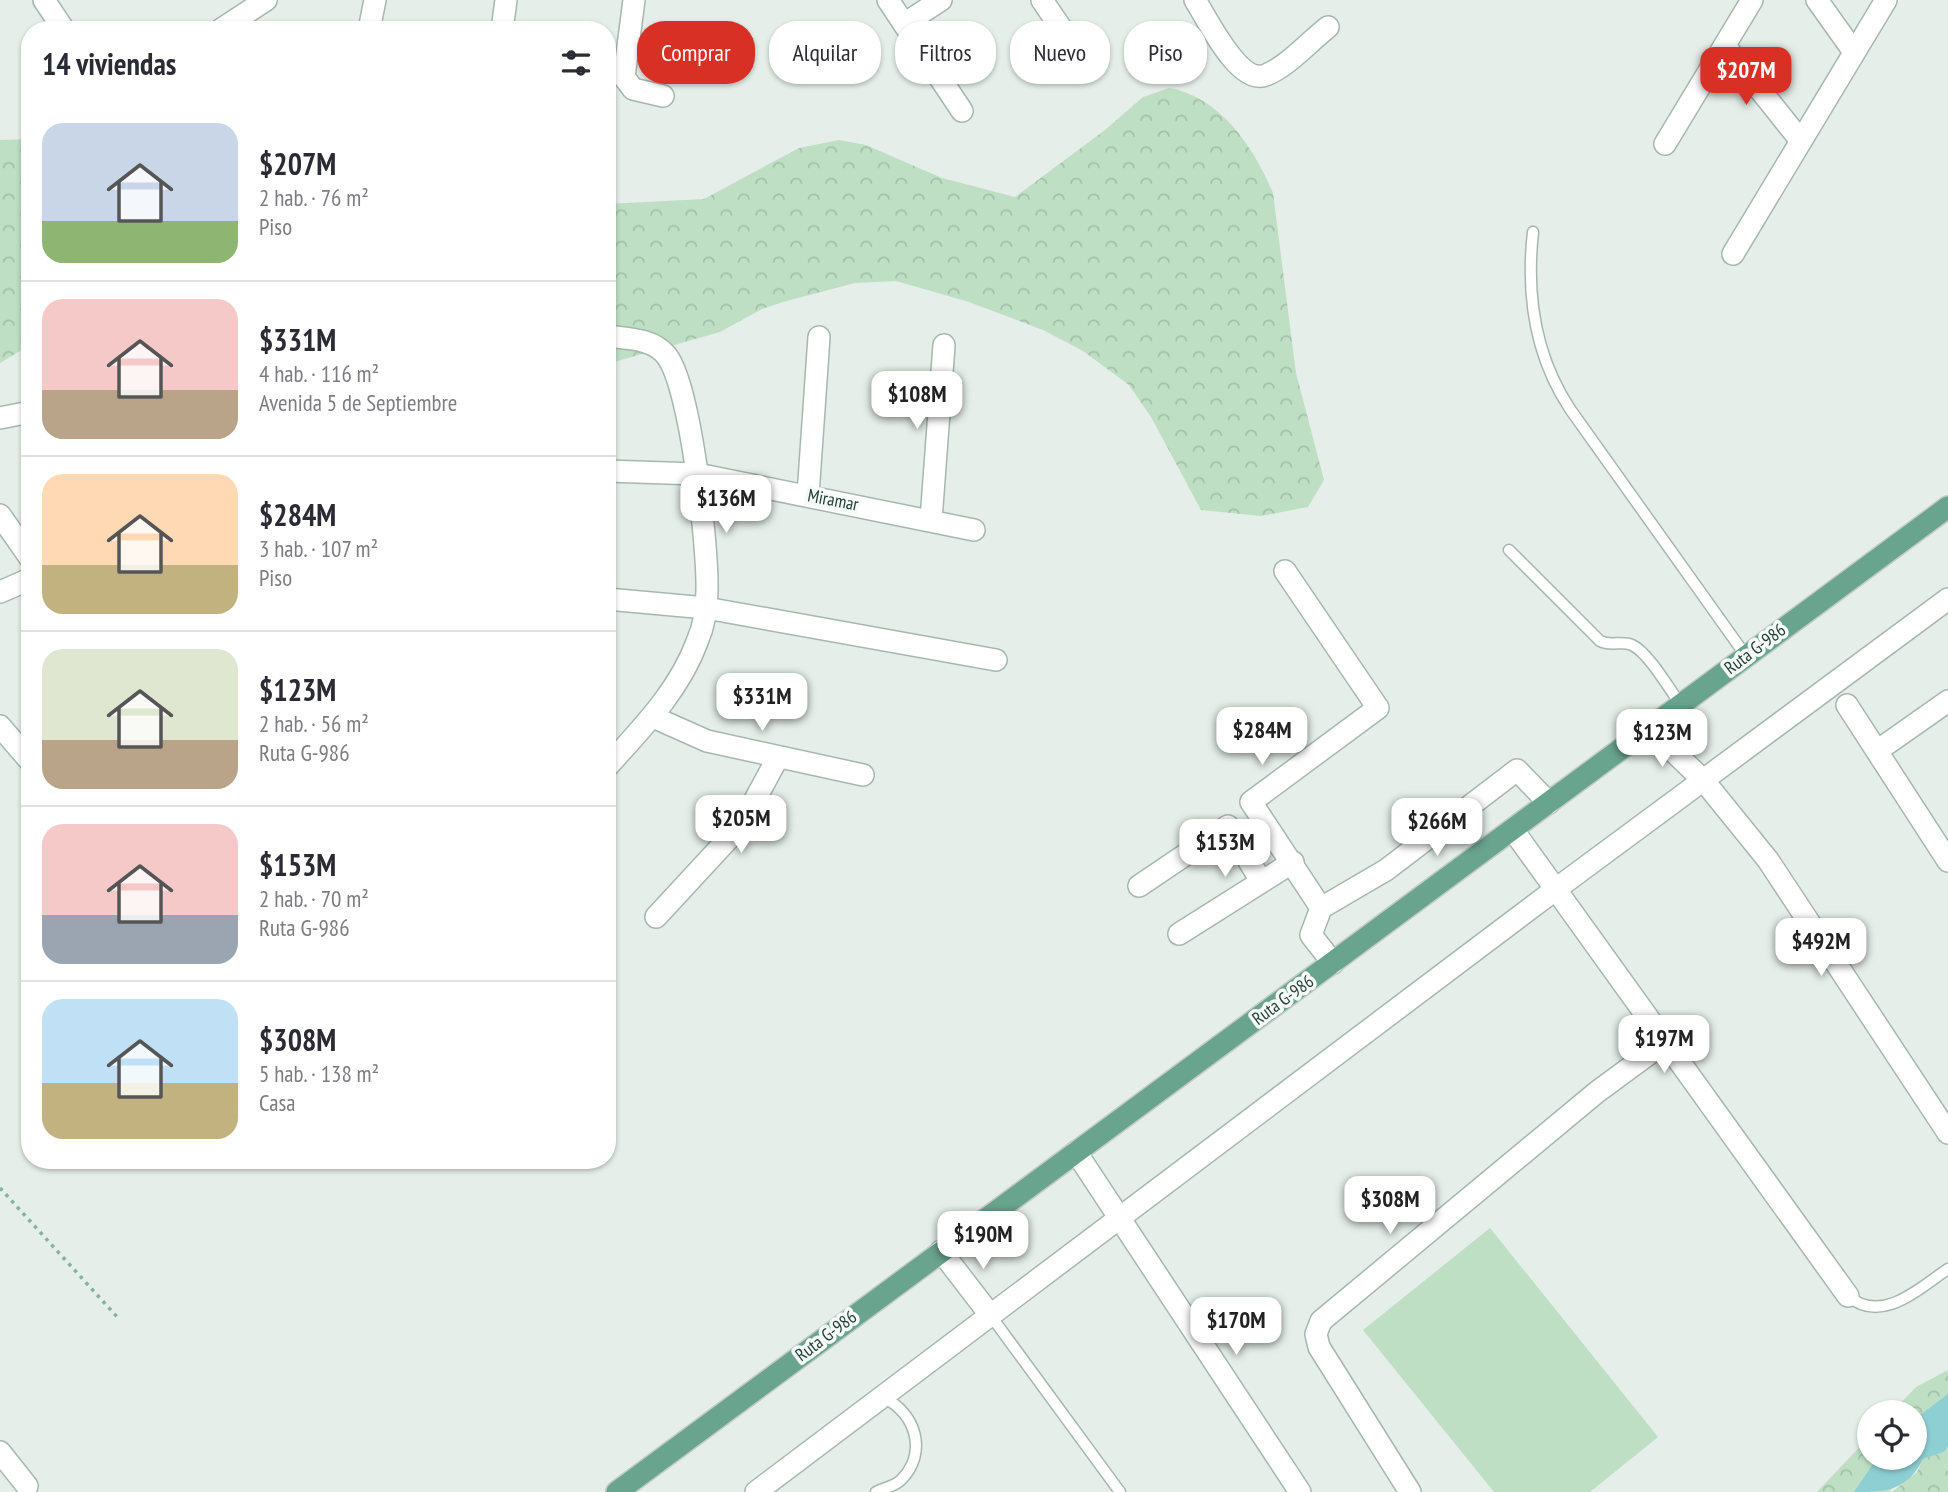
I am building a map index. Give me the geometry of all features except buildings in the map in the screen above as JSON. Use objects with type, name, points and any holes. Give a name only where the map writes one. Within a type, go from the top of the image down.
[{"type":"main road","name":"Ruta G-986","points":[[617,1492],[1948,507]]},
{"type":"street","points":[[44,0],[58,21]]},
{"type":"street","points":[[234,21],[266,0]]},
{"type":"street","points":[[371,21],[376,0]]},
{"type":"street","points":[[503,21],[506,0]]},
{"type":"street","points":[[634,0],[624,77],[633,89],[663,96]]},
{"type":"street","points":[[888,0],[902,21]]},
{"type":"street","points":[[909,21],[941,0]]},
{"type":"street","points":[[1042,0],[1056,21]]},
{"type":"street","points":[[1195,0],[1237,65],[1242,71],[1255,77],[1268,74],[1328,27]]},
{"type":"street","points":[[1665,144],[1752,0]]},
{"type":"street","points":[[1816,0],[1854,52]]},
{"type":"street","points":[[1733,254],[1885,0]]},
{"type":"street","points":[[1725,46],[1801,141]]},
{"type":"street","points":[[944,84],[962,111]]},
{"type":"street","points":[[616,337],[645,342],[667,356],[681,395],[697,474],[706,545],[706,608],[691,658],[653,716],[616,757]]},
{"type":"street","points":[[808,495],[819,337]]},
{"type":"street","points":[[931,520],[944,345]]},
{"type":"street","points":[[0,418],[21,414]]},
{"type":"street","name":"Miramar","points":[[616,471],[697,474],[974,530]]},
{"type":"street","points":[[0,515],[21,545]]},
{"type":"street","points":[[1285,571],[1378,708],[1251,802],[1321,908]]},
{"type":"street","points":[[0,592],[21,583]]},
{"type":"street","points":[[616,600],[706,608],[996,660]]},
{"type":"street","points":[[756,1492],[1556,889],[1948,600]]},
{"type":"street","points":[[1877,751],[1948,701]]},
{"type":"street","points":[[1847,705],[1945,851]]},
{"type":"street","points":[[653,716],[707,741],[777,759],[863,775]]},
{"type":"street","points":[[0,726],[21,750]]},
{"type":"street","points":[[1649,728],[1704,781],[1769,860],[1948,1133]]},
{"type":"street","points":[[656,917],[742,824],[777,759]]},
{"type":"street","points":[[1333,963],[1311,935],[1321,908],[1386,870],[1517,770],[1549,803]]},
{"type":"street","points":[[1139,886],[1228,826],[1261,881]]},
{"type":"street","points":[[1513,830],[1848,1296]]},
{"type":"street","points":[[1179,934],[1293,862]]},
{"type":"street","points":[[1410,1492],[1319,1347],[1316,1334],[1321,1321],[1597,1092],[1665,1042]]},
{"type":"street","points":[[1076,1152],[1300,1492]]},
{"type":"street","points":[[941,1251],[991,1316]]},
{"type":"street","points":[[0,1451],[27,1486]]},
{"type":"lane","points":[[1533,232],[1532,302],[1541,350],[1558,392],[1746,656]]},
{"type":"lane","points":[[1509,550],[1601,641],[1612,645],[1628,643],[1640,649],[1681,705]]},
{"type":"lane","points":[[1848,1296],[1863,1306],[1889,1306],[1948,1269]]},
{"type":"lane","points":[[991,1316],[1120,1492]]},
{"type":"lane","points":[[876,1492],[901,1480],[912,1464],[916,1445],[908,1416],[884,1398]]},
{"type":"path","points":[[0,1188],[119,1319]]},
{"type":"green space","points":[[1169,88],[1188,93],[1220,113],[1245,142],[1273,193],[1296,373],[1324,480],[1308,507],[1261,516],[1201,510],[1151,417],[1129,385],[1083,351],[1043,330],[969,302],[896,281],[855,283],[783,302],[762,309],[720,332],[616,361],[616,204],[704,199],[799,148],[839,140],[866,145],[942,178],[1015,197],[1105,130],[1143,97]]},
{"type":"green space","points":[[21,139],[21,350],[0,363],[0,140]]},
{"type":"green space","points":[[1490,1228],[1658,1437],[1590,1492],[1494,1492],[1363,1330]]},
{"type":"green space","points":[[1948,1370],[1948,1434],[1927,1455],[1927,1400],[1904,1400],[1916,1387]]},
{"type":"green space","points":[[1948,1447],[1948,1492],[1892,1492],[1918,1470],[1927,1470],[1927,1458],[1944,1452]]},
{"type":"green space","points":[[1857,1450],[1857,1470],[1911,1470],[1889,1492],[1817,1492]]},
{"type":"water","points":[[1948,1394],[1948,1447],[1944,1452],[1927,1458],[1927,1410]]},
{"type":"water","points":[[1869,1470],[1917,1470],[1903,1484],[1894,1488],[1854,1492]]}]
